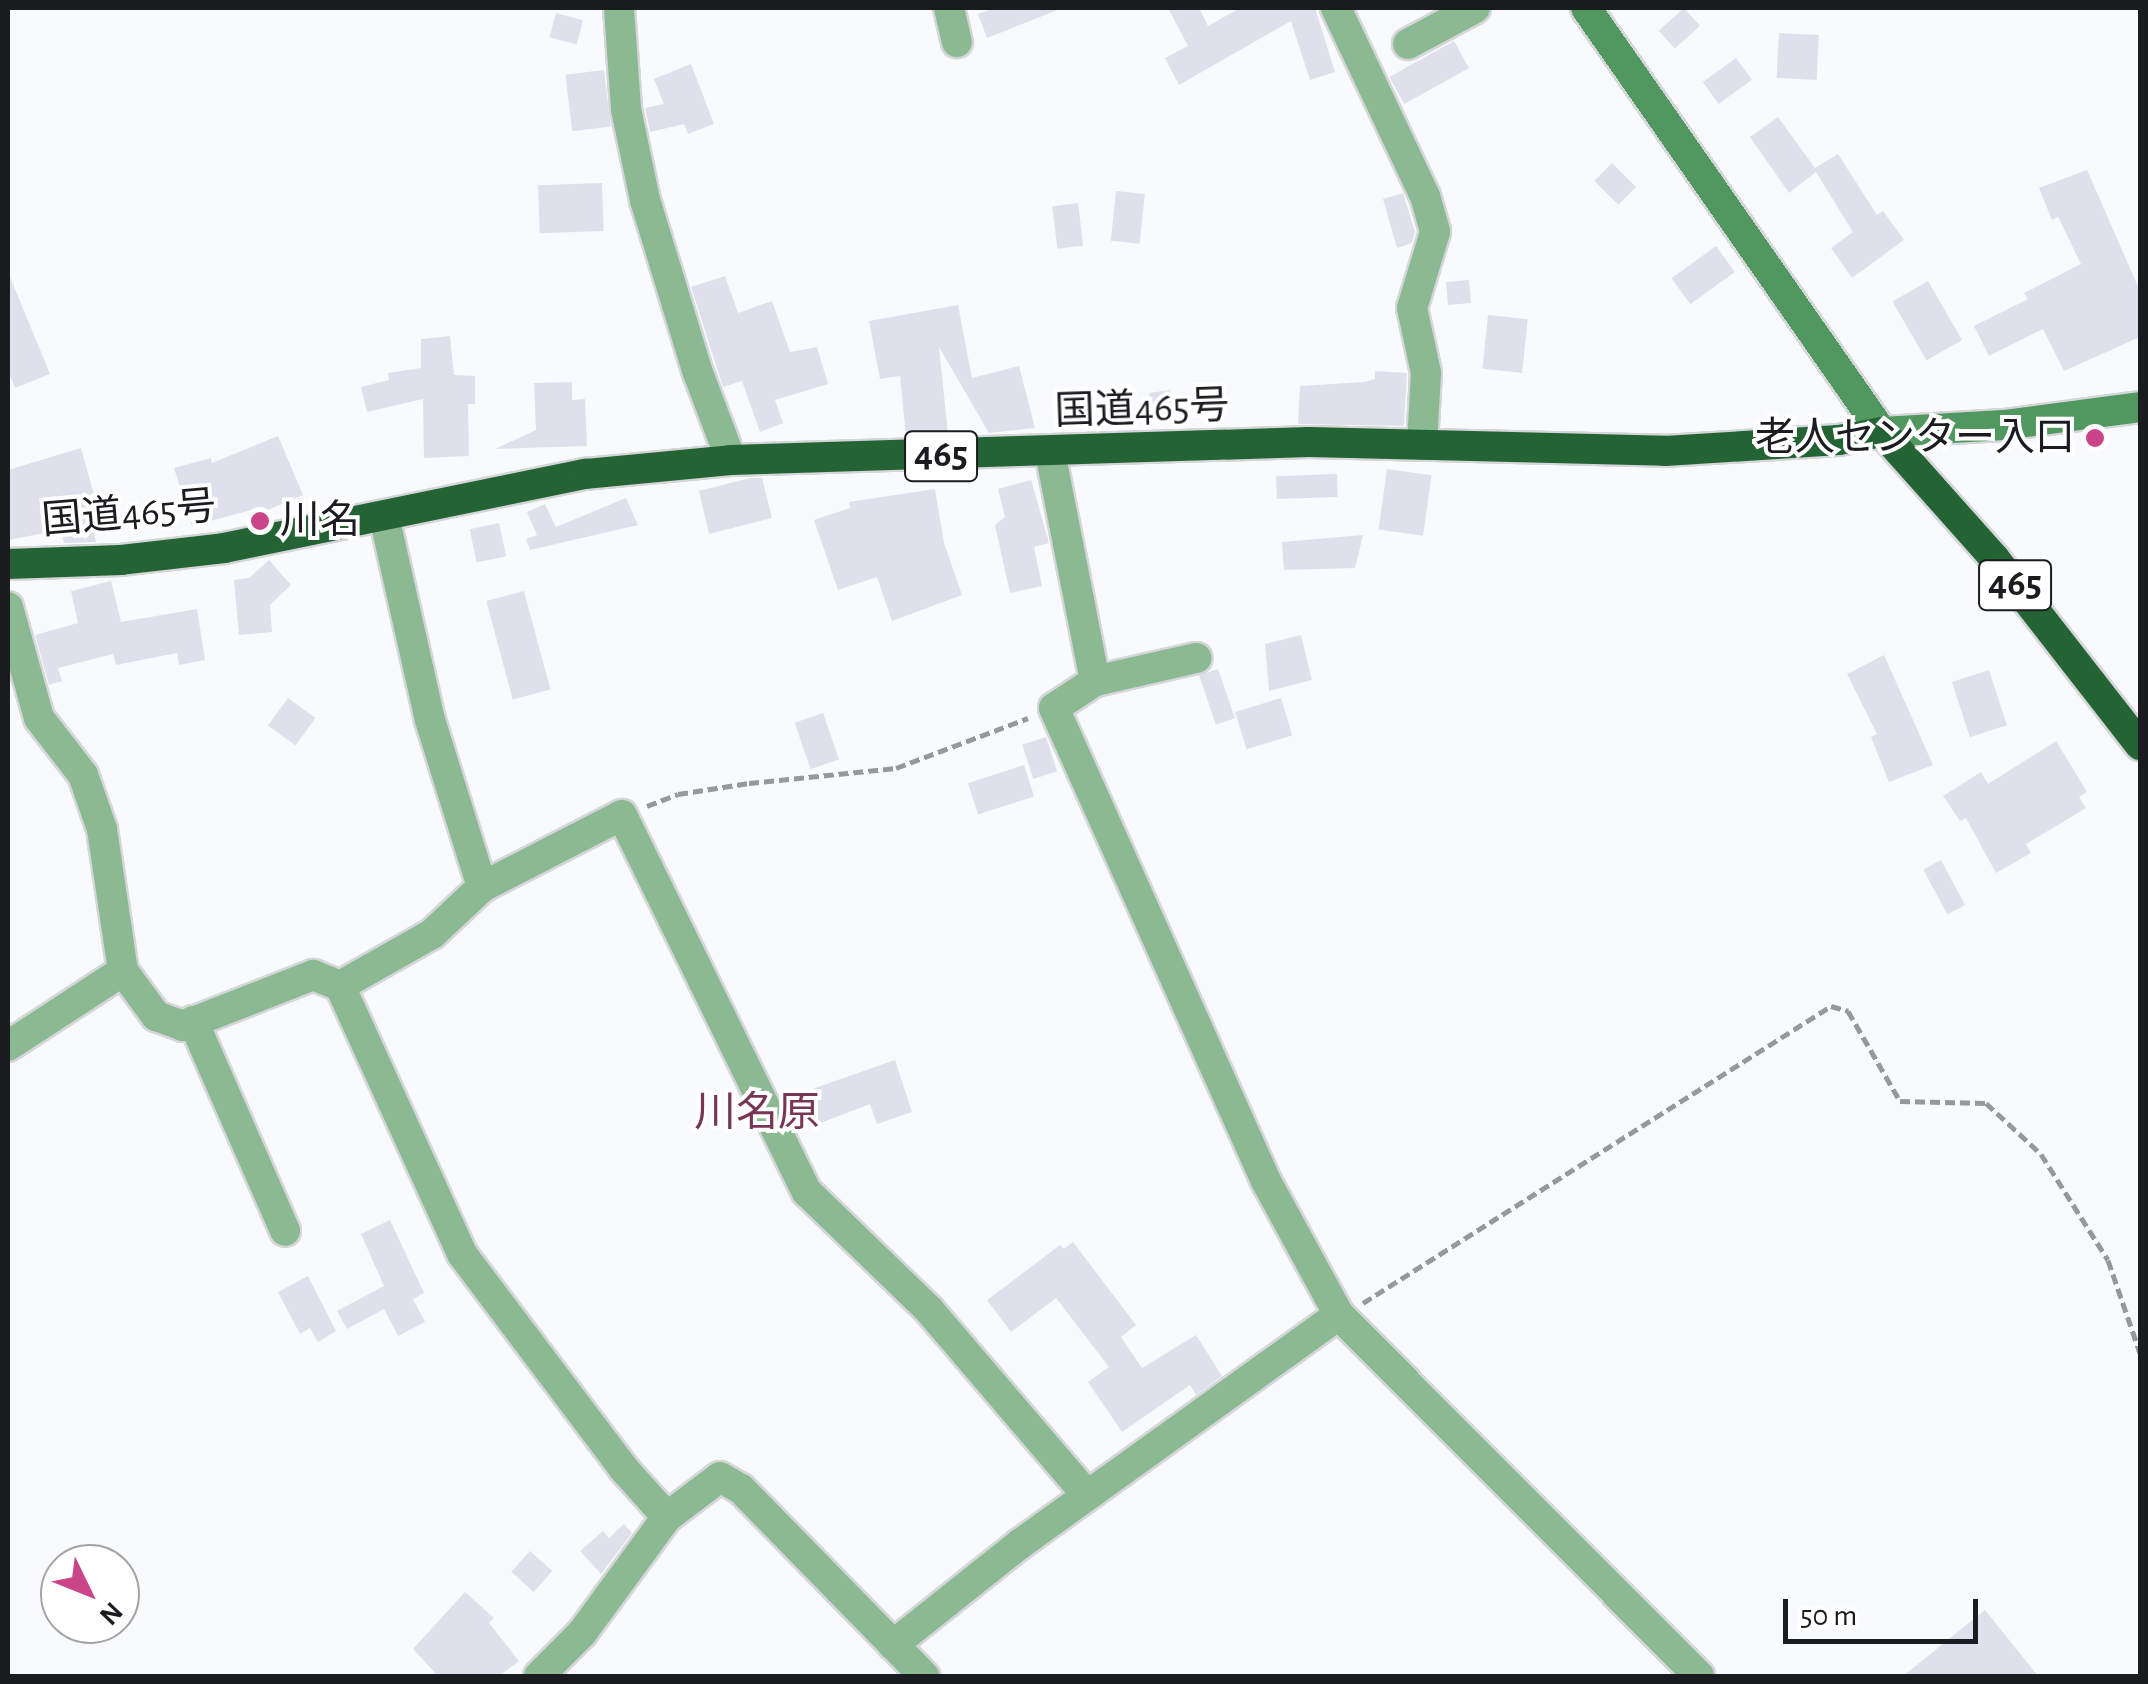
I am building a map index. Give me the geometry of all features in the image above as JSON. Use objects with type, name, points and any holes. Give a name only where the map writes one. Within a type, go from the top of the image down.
[{"type":"highway","name":"国道465号","points":[[8,564],[121,560],[224,548],[586,474],[731,460],[1310,442],[1665,451],[1839,440],[1882,432]]},
{"type":"highway","name":"465","points":[[1882,432],[1995,559],[2140,745]]},
{"type":"street","points":[[619,8],[626,109],[645,200],[698,373],[731,460]]},
{"type":"street","points":[[949,8],[957,42]]},
{"type":"street","points":[[1336,8],[1425,196],[1435,232],[1412,308],[1426,374],[1422,445]]},
{"type":"street","points":[[1408,44],[1475,8]]},
{"type":"street","points":[[1586,8],[1882,432],[2004,425],[2140,407]]},
{"type":"street","points":[[1050,452],[1094,682]]},
{"type":"street","points":[[384,516],[430,720],[482,886]]},
{"type":"street","points":[[8,607],[40,718],[83,774],[102,829],[123,972],[156,1016],[183,1026],[313,975],[340,986],[462,1254],[623,1468],[667,1516]]},
{"type":"street","points":[[1196,658],[1094,682],[1054,708],[1266,1181],[1339,1315],[1698,1676]]},
{"type":"street","points":[[340,986],[432,934],[482,886],[622,814],[807,1192],[929,1310],[1087,1496]]},
{"type":"street","points":[[8,1046],[123,972]]},
{"type":"street","points":[[193,1022],[285,1231]]},
{"type":"street","points":[[893,1645],[1087,1496],[1339,1315]]},
{"type":"street","points":[[539,1676],[582,1633],[667,1516],[720,1478],[741,1489],[924,1676]]},
{"type":"path","points":[[622,814],[678,794],[896,768],[1054,708]]},
{"type":"path","points":[[1339,1315],[1831,1006],[1848,1011],[1900,1101],[1986,1103],[2040,1154],[2108,1260],[2140,1353]]},
{"type":"building","points":[[995,8],[1060,9],[987,38],[978,14]]},
{"type":"building","points":[[1168,8],[1199,8],[1208,26],[1240,8],[1315,8],[1335,72],[1310,80],[1291,21],[1179,85],[1165,58],[1188,46]]},
{"type":"building","points":[[1684,8],[1700,26],[1675,49],[1659,31]]},
{"type":"building","points":[[556,13],[583,20],[577,44],[550,37]]},
{"type":"building","points":[[1779,33],[1819,35],[1817,80],[1777,78]]},
{"type":"building","points":[[1454,41],[1469,68],[1404,104],[1389,77]]},
{"type":"building","points":[[1736,58],[1752,80],[1719,104],[1703,82]]},
{"type":"building","points":[[691,64],[714,124],[688,134],[684,124],[650,132],[645,108],[664,104],[654,79]]},
{"type":"building","points":[[604,70],[611,127],[572,131],[565,75]]},
{"type":"building","points":[[1778,117],[1815,168],[1838,154],[1877,215],[1883,211],[1904,240],[1852,278],[1831,248],[1853,232],[1816,172],[1789,193],[1750,137]]},
{"type":"building","points":[[1612,163],[1636,187],[1618,205],[1594,181]]},
{"type":"building","points":[[2087,170],[2140,291],[2140,337],[2064,371],[2043,329],[1989,356],[1974,326],[2028,299],[2024,293],[2081,264],[2058,217],[2052,220],[2039,188]]},
{"type":"building","points":[[602,183],[604,231],[540,233],[538,185]]},
{"type":"building","points":[[1116,191],[1145,194],[1140,244],[1111,241]]},
{"type":"building","points":[[1403,193],[1415,232],[1412,243],[1397,248],[1383,199]]},
{"type":"building","points":[[1078,203],[1083,246],[1057,249],[1052,206]]},
{"type":"building","points":[[1716,246],[1735,272],[1690,304],[1672,278]]},
{"type":"building","points":[[8,272],[50,374],[15,388],[8,371]]},
{"type":"building","points":[[725,276],[738,313],[772,301],[790,352],[817,347],[828,384],[775,400],[783,423],[760,432],[742,381],[723,387],[691,287]]},
{"type":"building","points":[[1469,280],[1471,303],[1448,305],[1446,282]]},
{"type":"building","points":[[1928,281],[1962,340],[1926,360],[1892,302]]},
{"type":"building","points":[[958,305],[972,378],[1019,366],[1035,428],[989,433],[939,347],[948,434],[906,436],[900,376],[880,379],[869,321]]},
{"type":"building","points":[[1488,315],[1528,319],[1522,373],[1482,369]]},
{"type":"building","points":[[450,336],[454,375],[475,376],[475,404],[468,404],[469,456],[424,458],[423,399],[367,412],[361,387],[389,380],[388,373],[421,368],[421,339]]},
{"type":"building","points":[[1375,371],[1407,373],[1404,426],[1298,424],[1300,386],[1364,382],[1375,379]]},
{"type":"building","points":[[572,382],[572,400],[585,399],[587,446],[495,449],[536,430],[534,383]]},
{"type":"building","points":[[1170,390],[1174,418],[1153,421],[1149,393]]},
{"type":"building","points":[[278,436],[303,495],[261,513],[259,508],[192,526],[174,468],[211,458],[212,463]]},
{"type":"building","points":[[81,448],[96,502],[88,505],[96,542],[64,543],[61,530],[8,540],[8,470]]},
{"type":"building","points":[[1387,469],[1432,475],[1423,536],[1379,529]]},
{"type":"building","points":[[1337,474],[1338,497],[1277,499],[1276,476]]},
{"type":"building","points":[[762,478],[772,518],[709,534],[699,491]]},
{"type":"building","points":[[1031,480],[1049,543],[1034,547],[1042,586],[1010,593],[995,525],[1005,517],[998,489]]},
{"type":"building","points":[[935,489],[944,543],[962,595],[892,621],[877,577],[838,590],[814,520],[850,508],[849,502]]},
{"type":"building","points":[[626,498],[638,525],[530,550],[526,539],[537,535],[527,512],[545,504],[556,527]]},
{"type":"building","points":[[499,523],[506,556],[477,562],[470,529]]},
{"type":"building","points":[[1363,535],[1355,568],[1284,570],[1282,542]]},
{"type":"building","points":[[269,560],[291,585],[270,605],[272,632],[239,635],[234,580],[249,578]]},
{"type":"building","points":[[111,581],[121,622],[197,609],[205,660],[179,665],[177,653],[116,665],[113,654],[58,668],[62,681],[49,685],[35,635],[78,623],[71,591]]},
{"type":"building","points":[[524,591],[550,690],[513,700],[486,601]]},
{"type":"building","points":[[1301,635],[1312,680],[1269,691],[1265,644]]},
{"type":"building","points":[[1884,655],[1933,765],[1889,782],[1871,737],[1877,734],[1847,674]]},
{"type":"building","points":[[1218,669],[1235,718],[1216,725],[1199,676]]},
{"type":"building","points":[[1989,670],[2007,725],[1970,737],[1952,682]]},
{"type":"building","points":[[288,698],[316,718],[296,745],[268,726]]},
{"type":"building","points":[[1281,698],[1292,735],[1246,749],[1235,712]]},
{"type":"building","points":[[823,713],[839,759],[811,769],[795,723]]},
{"type":"building","points":[[1046,737],[1057,771],[1033,779],[1022,745]]},
{"type":"building","points":[[2056,741],[2087,792],[2079,797],[2086,808],[2026,844],[2031,853],[1996,873],[1966,818],[1960,821],[1943,796],[1981,772],[1988,784]]},
{"type":"building","points":[[1024,765],[1034,796],[978,815],[968,783]]},
{"type":"building","points":[[1941,860],[1965,905],[1947,914],[1923,869]]},
{"type":"building","points":[[895,1060],[912,1112],[877,1124],[870,1104],[810,1127],[798,1094]]},
{"type":"building","points":[[390,1220],[424,1293],[413,1299],[425,1322],[398,1336],[384,1309],[347,1329],[337,1311],[384,1286],[361,1234]]},
{"type":"building","points":[[1073,1242],[1136,1325],[1121,1337],[1142,1368],[1196,1335],[1222,1376],[1196,1395],[1190,1385],[1122,1432],[1088,1382],[1109,1367],[1056,1298],[1011,1332],[987,1300],[1060,1245],[1064,1249]]},
{"type":"building","points":[[308,1276],[336,1331],[318,1342],[310,1328],[300,1334],[278,1292]]},
{"type":"building","points":[[624,1524],[632,1533],[601,1574],[580,1551],[603,1531],[609,1538]]},
{"type":"building","points":[[530,1551],[552,1571],[534,1592],[511,1572]]},
{"type":"building","points":[[465,1592],[494,1618],[489,1623],[519,1661],[499,1676],[438,1676],[413,1649]]},
{"type":"building","points":[[1985,1610],[2038,1676],[1903,1676]]},
{"type":"place","name":"老人センター入口","points":[[2095,438]]},
{"type":"place","name":"川名","points":[[260,521]]},
{"type":"district","name":"川名原","points":[[757,1113]]}]
